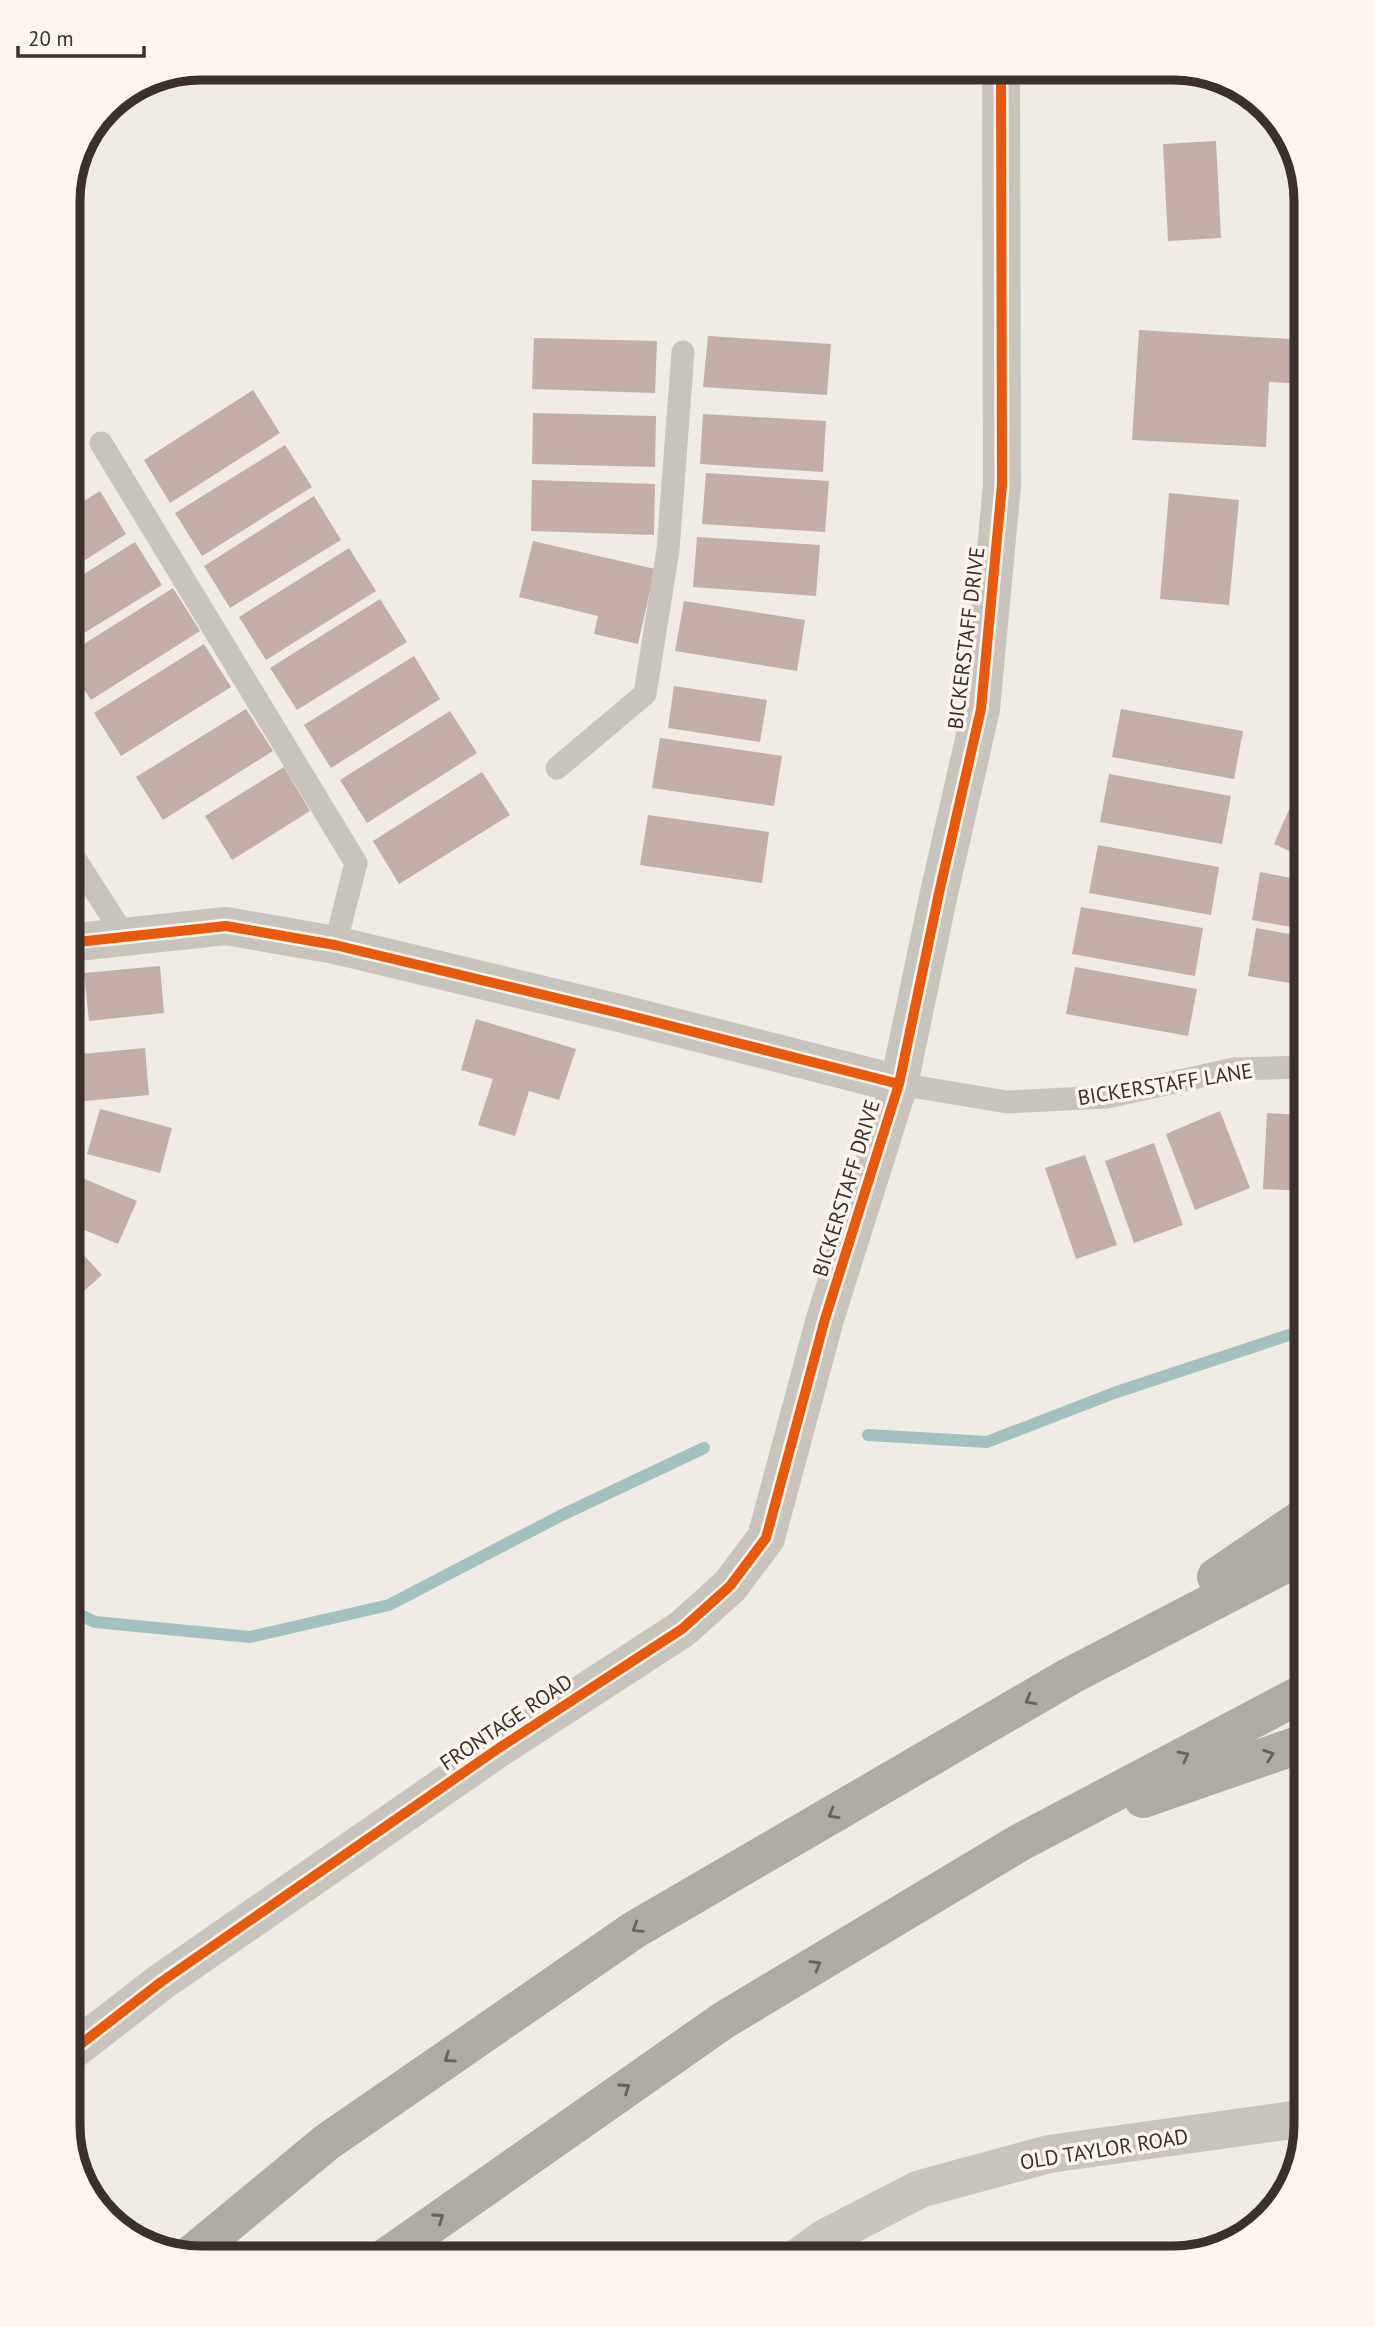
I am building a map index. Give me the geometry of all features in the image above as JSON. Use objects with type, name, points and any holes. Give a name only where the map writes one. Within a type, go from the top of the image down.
[{"type":"highway","points":[[1070,1676],[1294,1524]]},
{"type":"highway","points":[[201,2246],[327,2142],[634,1930],[1070,1676],[1294,1560]]},
{"type":"highway","points":[[402,2246],[724,2020],[1019,1843],[1294,1698]]},
{"type":"highway","points":[[1019,1843],[1294,1747]]},
{"type":"street","name":"BICKERSTAFF DRIVE","points":[[825,1319],[899,1084],[981,709],[1002,485],[1001,81]]},
{"type":"street","points":[[81,942],[226,926],[335,945],[632,1016],[899,1084]]},
{"type":"street","name":"FRONTAGE ROAD","points":[[80,2045],[161,1982],[499,1748],[682,1629],[730,1587],[766,1538],[825,1319]]},
{"type":"street","name":"OLD TAYLOR ROAD","points":[[814,2246],[920,2189],[1049,2154],[1294,2120]]},
{"type":"lane","points":[[557,768],[645,694],[668,550],[683,352]]},
{"type":"lane","points":[[101,443],[356,863],[335,945]]},
{"type":"lane","points":[[81,868],[125,937]]},
{"type":"lane","name":"BICKERSTAFF LANE","points":[[899,1084],[1007,1102],[1107,1097],[1234,1069],[1294,1067]]},
{"type":"building","points":[[1216,141],[1221,238],[1168,241],[1163,144]]},
{"type":"building","points":[[1139,330],[1294,339],[1294,383],[1269,382],[1266,447],[1132,440]]},
{"type":"building","points":[[708,336],[831,344],[827,395],[703,387]]},
{"type":"building","points":[[534,338],[657,341],[655,393],[532,389]]},
{"type":"building","points":[[253,390],[280,433],[170,503],[144,460]]},
{"type":"building","points":[[533,413],[656,416],[655,467],[532,464]]},
{"type":"building","points":[[703,414],[826,421],[823,472],[700,464]]},
{"type":"building","points":[[285,445],[312,487],[202,556],[175,513]]},
{"type":"building","points":[[706,473],[829,481],[825,532],[702,524]]},
{"type":"building","points":[[532,480],[655,484],[654,535],[531,531]]},
{"type":"building","points":[[100,491],[126,534],[81,563],[81,503]]},
{"type":"building","points":[[1169,493],[1239,500],[1229,605],[1160,599]]},
{"type":"building","points":[[314,496],[341,540],[230,608],[204,566]]},
{"type":"building","points":[[697,537],[820,545],[816,596],[693,587]]},
{"type":"building","points":[[533,541],[655,569],[638,644],[594,634],[598,616],[519,597]]},
{"type":"building","points":[[135,542],[162,585],[81,635],[81,576]]},
{"type":"building","points":[[349,548],[376,591],[266,660],[239,617]]},
{"type":"building","points":[[173,588],[200,631],[91,700],[81,684],[81,646]]},
{"type":"building","points":[[380,599],[407,642],[297,710],[270,668]]},
{"type":"building","points":[[684,601],[805,620],[797,671],[675,651]]},
{"type":"building","points":[[204,644],[231,687],[121,756],[94,713]]},
{"type":"building","points":[[414,656],[440,699],[331,768],[304,725]]},
{"type":"building","points":[[674,686],[767,700],[760,742],[668,728]]},
{"type":"building","points":[[246,709],[273,751],[163,820],[136,777]]},
{"type":"building","points":[[1121,709],[1243,731],[1234,779],[1112,757]]},
{"type":"building","points":[[450,711],[477,753],[367,823],[340,780]]},
{"type":"building","points":[[660,738],[782,756],[774,806],[652,788]]},
{"type":"building","points":[[284,767],[310,811],[232,860],[205,816]]},
{"type":"building","points":[[482,772],[510,815],[399,884],[373,841]]},
{"type":"building","points":[[1109,774],[1231,796],[1222,844],[1100,822]]},
{"type":"building","points":[[1294,798],[1294,853],[1274,844]]},
{"type":"building","points":[[648,815],[769,832],[762,883],[640,865]]},
{"type":"building","points":[[1098,845],[1219,867],[1211,915],[1089,893]]},
{"type":"building","points":[[1260,872],[1294,879],[1294,928],[1252,920]]},
{"type":"building","points":[[1081,907],[1203,928],[1195,976],[1072,954]]},
{"type":"building","points":[[1256,928],[1294,935],[1294,984],[1248,976]]},
{"type":"building","points":[[160,966],[164,1013],[89,1021],[84,973]]},
{"type":"building","points":[[1075,967],[1197,989],[1188,1036],[1066,1014]]},
{"type":"building","points":[[476,1019],[576,1049],[559,1100],[529,1091],[515,1136],[478,1125],[493,1079],[461,1070]]},
{"type":"building","points":[[145,1048],[149,1095],[81,1101],[81,1054]]},
{"type":"building","points":[[100,1109],[172,1128],[160,1173],[87,1154]]},
{"type":"building","points":[[1220,1111],[1250,1188],[1195,1210],[1166,1134]]},
{"type":"building","points":[[1267,1113],[1294,1114],[1294,1190],[1263,1189]]},
{"type":"building","points":[[1154,1143],[1183,1225],[1134,1243],[1105,1161]]},
{"type":"building","points":[[1085,1155],[1117,1245],[1076,1259],[1045,1168]]},
{"type":"building","points":[[80,1177],[137,1201],[118,1244],[80,1228]]},
{"type":"building","points":[[80,1252],[102,1275],[80,1294]]},
{"type":"waterway","points":[[868,1435],[987,1442],[1114,1393],[1294,1333]]},
{"type":"waterway","points":[[80,1615],[95,1622],[250,1637],[389,1605],[562,1515],[704,1448]]},
{"type":"cycle path","points":[[80,2045],[161,1982],[499,1748],[682,1629],[730,1586],[766,1538],[825,1319],[899,1084],[981,709],[1002,485],[1001,81]]},
{"type":"cycle path","points":[[81,942],[226,926],[335,945],[899,1084]]}]
